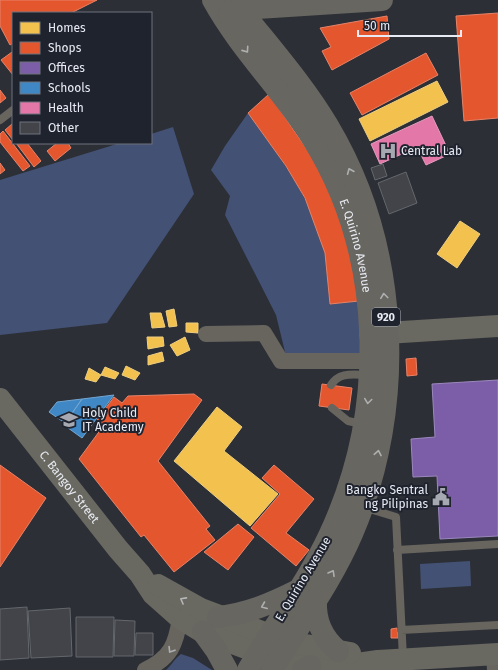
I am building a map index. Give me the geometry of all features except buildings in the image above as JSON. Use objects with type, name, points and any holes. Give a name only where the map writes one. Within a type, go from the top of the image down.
[{"type":"main road","points":[[228,7],[382,0]]},
{"type":"main road","name":"E. Quirino Avenue","points":[[228,7],[307,96],[328,126],[362,199],[375,248],[384,294],[379,334],[370,368],[365,424],[357,462],[347,496],[316,562],[307,594],[269,655]]},
{"type":"main road","points":[[379,334],[498,326]]},
{"type":"main road","name":"E. Quirino Avenue","points":[[307,594],[334,570],[363,507],[375,467],[388,393],[379,334]]},
{"type":"main road","name":"C. Bangoy Street","points":[[0,399],[118,549],[140,574],[153,594],[180,618],[203,632],[269,655]]},
{"type":"main road","name":"C. Bangoy Street","points":[[140,574],[180,599],[218,617],[269,655]]},
{"type":"main road","points":[[218,617],[242,613],[307,594],[316,614],[320,628],[325,637],[338,651]]},
{"type":"main road","points":[[203,632],[216,650],[227,670]]},
{"type":"main road","points":[[269,655],[338,651],[378,660]]},
{"type":"main road","points":[[269,655],[306,668],[350,665],[378,660],[496,660]]},
{"type":"street","points":[[206,334],[264,333],[281,361],[370,368]]},
{"type":"street","points":[[145,670],[158,664],[168,655],[175,642],[180,618]]},
{"type":"lane","points":[[0,120],[12,111]]},
{"type":"lane","points":[[331,385],[335,378],[342,374],[370,368]]},
{"type":"lane","points":[[332,408],[348,421],[365,424]]},
{"type":"lane","points":[[363,507],[396,517],[403,659]]},
{"type":"lane","points":[[397,550],[498,544]]},
{"type":"lane","points":[[401,630],[498,625]]},
{"type":"shaded area","points":[[248,113],[294,179],[312,214],[320,233],[325,253],[330,304],[359,301],[361,357],[286,356],[276,315],[225,215],[230,196],[211,170],[225,146]]},
{"type":"shaded area","points":[[173,127],[194,194],[107,323],[0,335],[0,180],[117,144],[152,144],[152,134]]},
{"type":"shaded area","points":[[470,561],[471,586],[421,589],[420,564]]},
{"type":"shaded area","points":[[181,654],[193,658],[212,670],[166,670]]},
{"type":"place","name":"Central Lab","points":[[388,151]]},
{"type":"place","name":"Holy Child IT Academy","points":[[69,420]]},
{"type":"place","name":"Bangko Sentral ng Pilipinas","points":[[441,497]]}]
